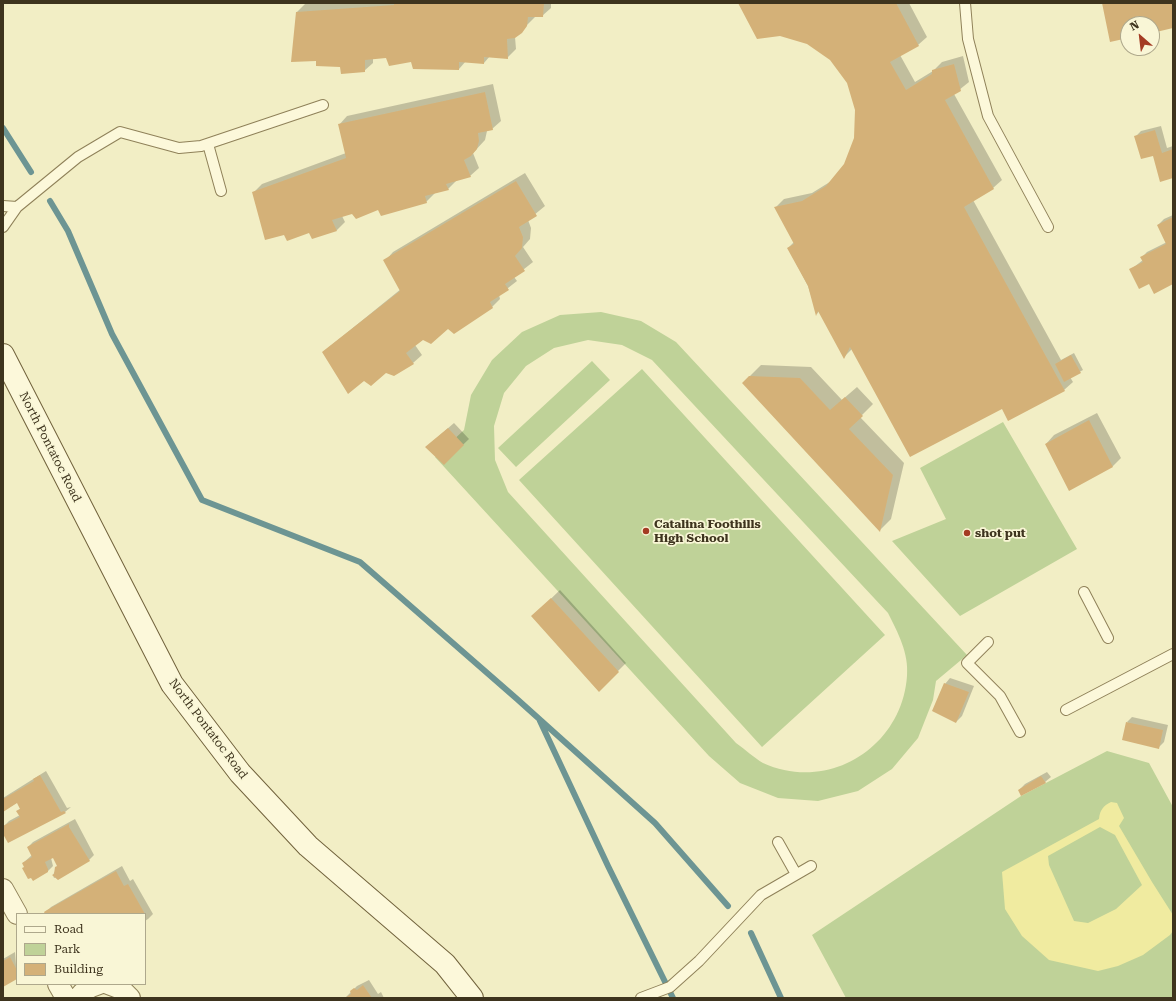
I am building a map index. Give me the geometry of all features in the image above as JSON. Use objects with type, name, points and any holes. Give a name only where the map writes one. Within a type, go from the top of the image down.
[{"type":"street","name":"North Pontatoc Road","points":[[3,355],[172,684],[240,773],[308,846],[445,964],[472,998]]},
{"type":"street","points":[[3,889],[16,913]]},
{"type":"street","points":[[59,985],[66,998]]},
{"type":"street","points":[[78,998],[82,992],[96,985]]},
{"type":"street","points":[[111,985],[122,989],[130,998]]},
{"type":"lane","points":[[965,3],[968,39],[988,116],[1048,227]]},
{"type":"lane","points":[[3,227],[17,207],[78,157],[120,132],[179,148],[208,144],[323,105]]},
{"type":"lane","points":[[208,144],[221,191]]},
{"type":"lane","points":[[3,206],[17,207]]},
{"type":"lane","points":[[1084,592],[1108,638]]},
{"type":"lane","points":[[988,642],[967,663],[1000,696],[1020,732]]},
{"type":"lane","points":[[1066,710],[1173,654]]},
{"type":"lane","points":[[778,842],[796,874]]},
{"type":"lane","points":[[641,998],[670,987],[719,941],[761,895],[811,866]]},
{"type":"green space","points":[[601,312],[641,321],[676,342],[967,655],[936,681],[933,700],[918,738],[892,769],[858,791],[818,801],[778,798],[740,783],[709,756],[435,457],[464,430],[471,395],[492,360],[522,332],[560,315]],"holes":[[[588,340],[622,345],[652,360],[888,613],[905,651],[907,676],[902,701],[892,724],[877,743],[858,757],[836,767],[813,772],[788,771],[763,763],[753,756],[736,743],[508,492],[495,460],[494,426],[504,393],[526,366],[554,348]]]},
{"type":"green space","points":[[592,361],[610,380],[516,467],[498,448]]},
{"type":"green space","points":[[642,369],[885,635],[762,747],[519,480]]},
{"type":"green space","points":[[1003,422],[1077,549],[960,616],[892,541],[946,519],[920,468]]},
{"type":"green space","points":[[1107,751],[1149,763],[1173,807],[1173,998],[846,998],[812,935],[1021,796]]},
{"type":"sand","points":[[1111,802],[1117,803],[1124,818],[1119,826],[1173,915],[1173,931],[1170,935],[1143,955],[1118,966],[1098,971],[1049,960],[1022,936],[1005,909],[1002,872],[1099,819],[1102,809]],"holes":[[[1100,827],[1115,835],[1142,885],[1116,909],[1088,923],[1074,921],[1049,865],[1048,856]]]},
{"type":"building","points":[[394,3],[544,3],[543,17],[528,17],[527,26],[522,33],[515,38],[507,39],[508,59],[484,57],[484,64],[459,62],[459,70],[413,69],[411,62],[389,66],[386,58],[365,60],[365,72],[341,74],[340,67],[316,66],[316,61],[291,62],[296,12],[394,5]]},
{"type":"building","points":[[738,3],[896,3],[919,46],[890,62],[906,90],[932,74],[932,70],[954,64],[961,91],[945,100],[994,189],[964,207],[1065,391],[1008,421],[1002,409],[910,457],[850,347],[844,359],[818,311],[816,316],[808,286],[787,248],[794,244],[774,207],[802,201],[826,186],[844,164],[854,138],[855,110],[847,83],[830,60],[807,44],[780,36],[757,39]]},
{"type":"building","points":[[1102,3],[1173,3],[1173,28],[1160,31],[1160,16],[1120,16],[1120,40],[1110,42]]},
{"type":"building","points":[[485,92],[493,130],[478,133],[479,141],[477,149],[471,156],[464,160],[471,177],[446,184],[449,190],[425,196],[427,203],[381,216],[378,210],[356,219],[352,214],[332,220],[337,231],[312,239],[309,233],[287,241],[284,235],[265,240],[252,192],[346,158],[338,124]]},
{"type":"building","points":[[1155,130],[1162,153],[1173,149],[1173,178],[1160,182],[1153,156],[1141,159],[1134,136]]},
{"type":"building","points":[[516,181],[537,216],[519,227],[523,237],[522,248],[515,256],[525,271],[505,284],[509,290],[490,302],[493,308],[454,334],[448,329],[431,344],[423,340],[406,353],[414,364],[394,376],[386,373],[371,386],[364,381],[348,394],[322,352],[400,291],[383,260]]},
{"type":"building","points":[[1173,217],[1173,284],[1154,294],[1149,284],[1139,289],[1129,269],[1143,262],[1140,257],[1166,244],[1157,225]]},
{"type":"building","points":[[1071,355],[1081,373],[1064,382],[1055,364]]},
{"type":"building","points":[[749,376],[800,378],[830,410],[845,397],[863,416],[849,429],[893,475],[880,532],[742,383]]},
{"type":"building","points":[[1089,420],[1113,467],[1069,491],[1045,444]]},
{"type":"building","points":[[448,428],[464,445],[444,465],[425,447]]},
{"type":"building","points":[[551,598],[619,672],[599,692],[531,616]]},
{"type":"building","points":[[944,683],[969,692],[956,723],[932,711]]},
{"type":"building","points":[[1126,722],[1163,730],[1159,749],[1122,740]]},
{"type":"building","points":[[40,775],[61,812],[64,811],[66,813],[8,843],[3,834],[3,826],[20,817],[16,811],[20,809],[17,803],[3,812],[3,799],[34,781],[33,779]]},
{"type":"building","points":[[1041,776],[1046,783],[1021,796],[1018,790]]},
{"type":"building","points":[[69,824],[69,827],[90,861],[58,880],[52,875],[54,874],[55,867],[57,866],[53,858],[45,862],[48,872],[33,881],[31,878],[28,879],[22,868],[24,867],[22,863],[32,857],[27,847]]},
{"type":"building","points":[[116,871],[124,886],[128,884],[144,913],[44,913],[47,910]]},
{"type":"building","points":[[10,957],[16,968],[16,980],[3,987],[3,961]]},
{"type":"building","points":[[363,985],[372,998],[345,998],[351,994],[350,991],[354,988],[357,990]]},
{"type":"waterway","points":[[3,128],[31,172]]},
{"type":"waterway","points":[[50,201],[68,231],[112,334],[202,500],[360,562],[517,699],[655,823],[728,906]]},
{"type":"waterway","points":[[540,721],[608,866],[673,998]]},
{"type":"waterway","points":[[751,933],[781,998]]},
{"type":"place","name":"Catalina Foothills High School","points":[[646,531]]},
{"type":"place","name":"shot put","points":[[967,533]]}]
